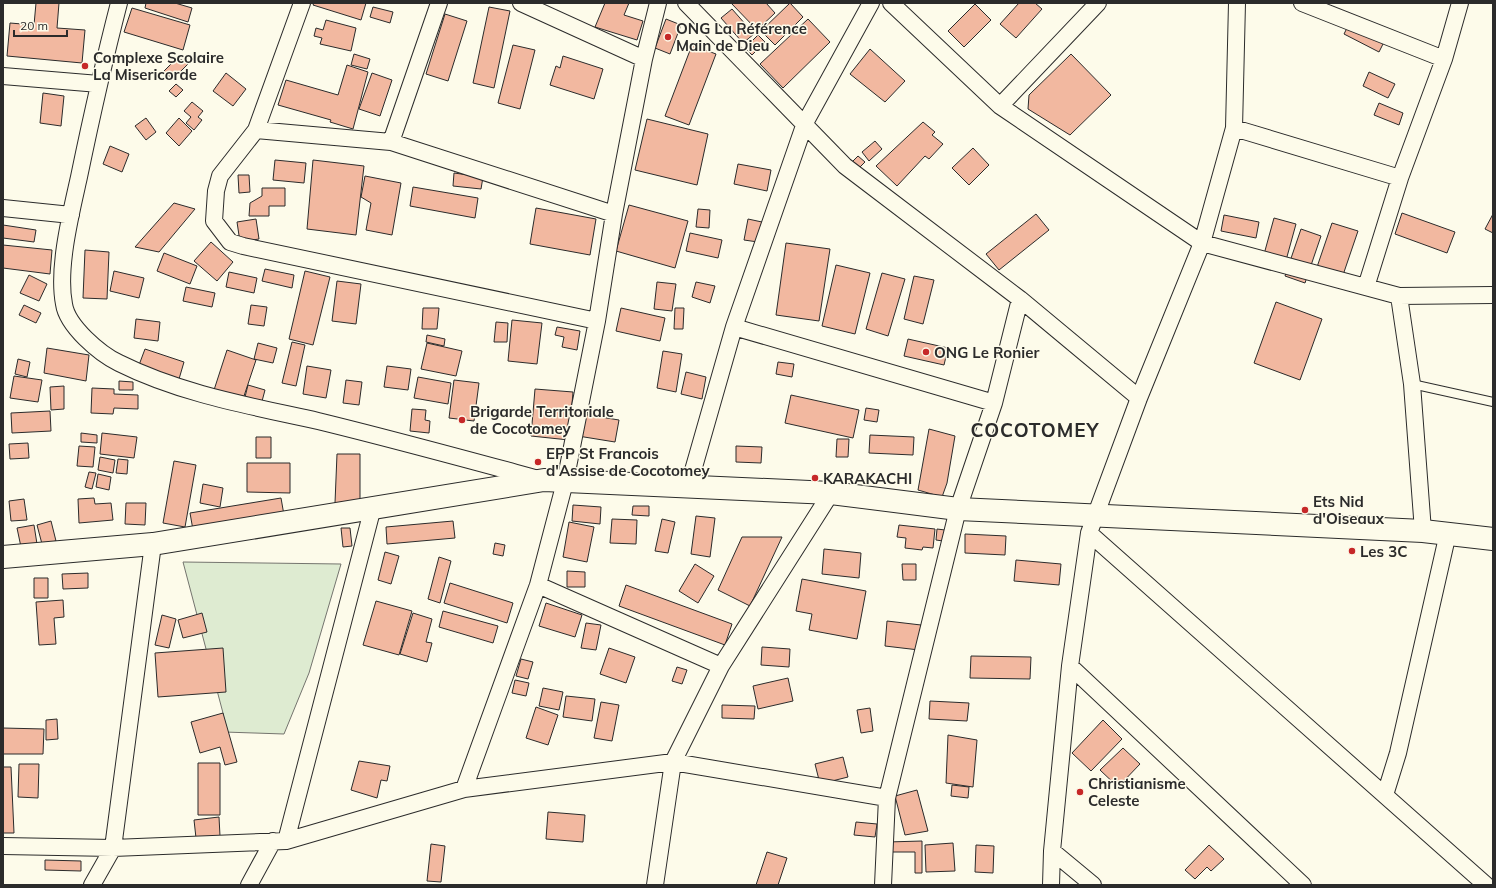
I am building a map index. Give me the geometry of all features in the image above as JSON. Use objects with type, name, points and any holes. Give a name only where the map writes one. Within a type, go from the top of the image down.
[{"type":"main road","points":[[3,557],[153,544],[544,480],[831,494],[1092,524],[1423,530],[1493,539]]},
{"type":"street","points":[[119,3],[99,84],[71,214],[63,270],[64,306],[70,320],[80,334],[117,363],[195,393],[408,443],[544,480]]},
{"type":"street","points":[[302,3],[256,130],[220,176],[216,191],[214,220],[230,242],[251,248],[597,321]]},
{"type":"street","points":[[391,142],[439,3]]},
{"type":"street","points":[[521,3],[644,59]]},
{"type":"street","points":[[464,790],[538,585],[566,482],[597,321],[614,214],[644,59],[658,3]]},
{"type":"street","points":[[686,3],[805,123],[845,166],[1020,299],[1139,398]]},
{"type":"street","points":[[688,488],[734,328],[805,123],[871,3]]},
{"type":"street","points":[[892,3],[1000,106],[1202,242],[1399,296],[1493,295]]},
{"type":"street","points":[[1000,106],[1098,3]]},
{"type":"street","points":[[1051,885],[1052,851],[1070,666],[1092,524],[1139,398],[1202,242],[1234,128],[1237,3]]},
{"type":"street","points":[[1302,3],[1444,60]]},
{"type":"street","points":[[1366,287],[1400,178],[1444,60],[1460,3]]},
{"type":"street","points":[[3,76],[99,84]]},
{"type":"street","points":[[1234,128],[1400,178]]},
{"type":"street","points":[[256,130],[391,142],[614,214]]},
{"type":"street","points":[[3,208],[71,214]]},
{"type":"street","points":[[1399,296],[1412,384],[1423,530]]},
{"type":"street","points":[[883,885],[887,798],[958,509],[994,403],[1020,299]]},
{"type":"street","points":[[734,328],[994,403]]},
{"type":"street","points":[[656,885],[673,762],[721,666],[831,494]]},
{"type":"street","points":[[249,885],[280,841],[373,507]]},
{"type":"street","points":[[1092,524],[1385,795],[1486,885]]},
{"type":"street","points":[[1385,795],[1398,753],[1448,533]]},
{"type":"street","points":[[92,885],[113,848],[153,544]]},
{"type":"street","points":[[538,585],[721,666]]},
{"type":"street","points":[[1070,666],[1303,885]]},
{"type":"street","points":[[3,846],[113,848],[280,841],[464,790],[673,762],[887,798]]},
{"type":"street","points":[[1052,851],[1093,885]]},
{"type":"lane","points":[[1412,384],[1493,402]]},
{"type":"green space","points":[[183,562],[341,564],[309,673],[284,734],[224,732],[223,713]]},
{"type":"building","points":[[36,3],[59,3],[57,28],[85,30],[82,63],[7,56],[10,23],[34,25]]},
{"type":"building","points":[[146,3],[175,3],[192,8],[188,22],[145,8]]},
{"type":"building","points":[[314,3],[366,3],[361,20],[313,5]]},
{"type":"building","points":[[605,3],[629,3],[624,15],[643,21],[637,40],[595,27]]},
{"type":"building","points":[[731,3],[766,3],[775,13],[757,30]]},
{"type":"building","points":[[790,3],[803,17],[775,45],[761,31]]},
{"type":"building","points":[[1019,3],[1035,3],[1042,9],[1016,38],[1000,24]]},
{"type":"building","points":[[975,4],[991,20],[964,47],[948,31]]},
{"type":"building","points":[[373,7],[393,12],[390,23],[370,17]]},
{"type":"building","points":[[489,7],[510,11],[494,88],[473,83]]},
{"type":"building","points":[[132,8],[190,25],[183,50],[124,32]]},
{"type":"building","points":[[732,9],[754,34],[743,43],[721,18]]},
{"type":"building","points":[[445,14],[467,21],[448,81],[426,74]]},
{"type":"building","points":[[1353,16],[1388,34],[1379,52],[1344,34]]},
{"type":"building","name":"ONG La Référence Main de Dieu","points":[[666,19],[681,25],[670,54],[655,48]]},
{"type":"building","points":[[808,19],[830,42],[783,88],[760,64]]},
{"type":"building","points":[[326,20],[356,28],[351,51],[320,44],[322,38],[314,36],[316,28],[323,30]]},
{"type":"building","points":[[758,35],[765,42],[752,55],[745,48]]},
{"type":"building","points":[[513,45],[535,50],[520,109],[498,103]]},
{"type":"building","points":[[692,45],[716,54],[689,125],[665,116]]},
{"type":"building","points":[[870,49],[905,81],[885,102],[850,74]]},
{"type":"building","points":[[354,54],[370,59],[367,69],[351,65]]},
{"type":"building","points":[[1071,54],[1111,95],[1070,135],[1028,109],[1029,95]]},
{"type":"building","points":[[563,56],[603,69],[594,99],[550,85],[556,66],[560,68]]},
{"type":"building","points":[[177,58],[189,63],[174,78],[162,73]]},
{"type":"building","points":[[347,65],[368,72],[353,129],[330,122],[331,120],[278,105],[286,80],[338,95]]},
{"type":"building","points":[[1369,72],[1395,84],[1388,98],[1363,86]]},
{"type":"building","points":[[226,73],[246,89],[233,106],[213,91]]},
{"type":"building","points":[[372,73],[392,80],[380,116],[359,109]]},
{"type":"building","points":[[176,84],[183,90],[176,97],[169,91]]},
{"type":"building","points":[[43,93],[64,96],[61,126],[40,123]]},
{"type":"building","points":[[192,102],[203,111],[198,117],[202,120],[194,130],[186,123],[191,117],[184,111]]},
{"type":"building","points":[[1379,103],[1403,113],[1399,125],[1374,115]]},
{"type":"building","points":[[146,118],[156,132],[146,140],[135,126]]},
{"type":"building","points":[[179,118],[192,131],[179,146],[166,133]]},
{"type":"building","points":[[647,119],[708,134],[697,185],[635,170]]},
{"type":"building","points":[[923,122],[935,132],[932,135],[943,144],[929,159],[925,156],[897,186],[876,166]]},
{"type":"building","points":[[875,141],[882,149],[869,161],[862,152]]},
{"type":"building","points":[[110,146],[129,154],[122,172],[103,164]]},
{"type":"building","points":[[973,148],[989,165],[969,185],[952,168]]},
{"type":"building","points":[[858,156],[865,162],[859,168],[852,162]]},
{"type":"building","points":[[275,160],[306,163],[304,183],[273,180]]},
{"type":"building","points":[[313,160],[364,166],[356,235],[307,229]]},
{"type":"building","points":[[738,164],[771,170],[767,191],[734,184]]},
{"type":"building","points":[[454,173],[483,177],[481,189],[453,186]]},
{"type":"building","points":[[238,175],[249,175],[250,192],[239,193]]},
{"type":"building","points":[[365,176],[401,183],[392,235],[366,230],[371,203],[361,197]]},
{"type":"building","points":[[413,187],[478,198],[475,218],[410,206]]},
{"type":"building","points":[[262,188],[285,188],[285,206],[269,206],[269,216],[249,216],[250,203],[262,196]]},
{"type":"building","points":[[174,203],[195,209],[159,252],[135,247]]},
{"type":"building","points":[[629,205],[688,221],[675,268],[616,251]]},
{"type":"building","points":[[536,208],[596,219],[590,255],[530,244]]},
{"type":"building","points":[[698,209],[710,210],[709,228],[696,227]]},
{"type":"building","points":[[1402,213],[1455,232],[1447,253],[1395,234]]},
{"type":"building","points":[[1036,214],[1049,230],[999,270],[986,254]]},
{"type":"building","points":[[1493,214],[1493,233],[1485,229]]},
{"type":"building","points":[[1224,215],[1259,222],[1256,238],[1221,231]]},
{"type":"building","points":[[1274,218],[1296,224],[1285,264],[1263,258]]},
{"type":"building","points":[[256,219],[259,239],[240,242],[237,222]]},
{"type":"building","points":[[748,219],[762,222],[758,242],[744,240]]},
{"type":"building","points":[[1332,223],[1358,231],[1342,278],[1316,270]]},
{"type":"building","points":[[3,225],[36,230],[34,242],[3,238]]},
{"type":"building","points":[[1301,229],[1321,236],[1305,283],[1285,276]]},
{"type":"building","points":[[690,233],[722,240],[718,258],[686,251]]},
{"type":"building","points":[[211,242],[233,262],[217,281],[194,261]]},
{"type":"building","points":[[786,243],[830,249],[819,321],[776,315]]},
{"type":"building","points":[[3,245],[52,250],[50,274],[3,268]]},
{"type":"building","points":[[85,250],[109,252],[107,299],[83,298]]},
{"type":"building","points":[[164,253],[197,266],[190,284],[157,271]]},
{"type":"building","points":[[836,265],[870,273],[855,334],[822,326]]},
{"type":"building","points":[[265,269],[294,275],[292,288],[262,281]]},
{"type":"building","points":[[114,271],[144,278],[139,298],[110,291]]},
{"type":"building","points":[[305,271],[330,277],[313,345],[289,339]]},
{"type":"building","points":[[229,272],[257,278],[254,293],[226,287]]},
{"type":"building","points":[[882,273],[905,279],[888,336],[866,329]]},
{"type":"building","points":[[29,275],[47,284],[39,301],[20,293]]},
{"type":"building","points":[[914,276],[934,280],[923,324],[904,319]]},
{"type":"building","points":[[337,281],[361,284],[356,324],[332,321]]},
{"type":"building","points":[[657,282],[676,284],[672,311],[654,309]]},
{"type":"building","points":[[696,282],[715,286],[710,303],[692,297]]},
{"type":"building","points":[[186,287],[215,293],[212,307],[183,301]]},
{"type":"building","points":[[1276,302],[1322,319],[1300,380],[1254,363]]},
{"type":"building","points":[[24,305],[41,313],[36,323],[19,315]]},
{"type":"building","points":[[251,305],[267,307],[264,326],[248,324]]},
{"type":"building","points":[[423,308],[439,308],[437,329],[422,329]]},
{"type":"building","points":[[621,308],[665,318],[660,341],[616,331]]},
{"type":"building","points":[[675,308],[684,308],[683,329],[674,329]]},
{"type":"building","points":[[136,319],[160,322],[158,341],[134,338]]},
{"type":"building","points":[[512,320],[542,323],[537,364],[508,361]]},
{"type":"building","points":[[496,322],[508,323],[507,342],[494,342]]},
{"type":"building","points":[[557,327],[580,331],[577,350],[562,347],[564,337],[555,335]]},
{"type":"building","points":[[427,335],[445,339],[444,346],[426,342]]},
{"type":"building","name":"ONG Le Ronier","points":[[908,339],[948,348],[944,365],[904,356]]},
{"type":"building","points":[[292,342],[305,345],[296,386],[282,383]]},
{"type":"building","points":[[258,343],[277,348],[273,363],[254,359]]},
{"type":"building","points":[[427,343],[462,351],[456,376],[421,369]]},
{"type":"building","points":[[47,348],[89,355],[86,381],[44,373]]},
{"type":"building","points":[[145,349],[184,362],[179,379],[139,365]]},
{"type":"building","points":[[227,350],[256,360],[243,399],[214,390]]},
{"type":"building","points":[[663,351],[682,354],[676,392],[657,388]]},
{"type":"building","points":[[18,359],[30,362],[27,377],[15,374]]},
{"type":"building","points":[[778,362],[794,364],[792,377],[776,374]]},
{"type":"building","points":[[307,366],[331,370],[326,398],[303,394]]},
{"type":"building","points":[[387,366],[411,369],[408,390],[384,387]]},
{"type":"building","points":[[686,372],[706,377],[702,399],[681,394]]},
{"type":"building","points":[[14,376],[42,380],[38,402],[10,398]]},
{"type":"building","points":[[418,377],[451,383],[448,404],[414,398]]},
{"type":"building","points":[[346,380],[362,382],[359,405],[343,403]]},
{"type":"building","points":[[454,380],[479,383],[474,421],[449,418]]},
{"type":"building","points":[[119,381],[133,382],[133,390],[119,390]]},
{"type":"building","points":[[248,385],[265,390],[261,405],[244,401]]},
{"type":"building","points":[[64,386],[64,409],[51,410],[50,387]]},
{"type":"building","points":[[92,388],[114,389],[114,394],[138,395],[138,409],[114,408],[113,414],[91,413]]},
{"type":"building","points":[[535,389],[573,392],[569,440],[531,436]]},
{"type":"building","points":[[791,395],[859,410],[853,438],[785,423]]},
{"type":"building","points":[[866,408],[879,410],[877,422],[864,420]]},
{"type":"building","points":[[412,409],[426,410],[425,420],[430,421],[429,433],[410,431]]},
{"type":"building","points":[[50,411],[51,431],[12,433],[11,413]]},
{"type":"building","points":[[582,414],[619,420],[615,442],[578,436]]},
{"type":"building","points":[[929,429],[955,436],[947,483],[942,497],[918,490]]},
{"type":"building","points":[[81,433],[97,435],[97,443],[81,442]]},
{"type":"building","points":[[102,433],[137,437],[134,458],[100,454]]},
{"type":"building","points":[[870,435],[914,437],[913,455],[869,453]]},
{"type":"building","points":[[256,437],[271,437],[271,458],[256,458]]},
{"type":"building","points":[[837,439],[849,439],[848,457],[836,457]]},
{"type":"building","points":[[28,443],[29,458],[10,459],[9,444]]},
{"type":"building","points":[[79,446],[95,447],[93,467],[77,466]]},
{"type":"building","points":[[736,446],[762,447],[761,463],[736,462]]},
{"type":"building","points":[[337,454],[360,454],[360,500],[335,503]]},
{"type":"building","points":[[100,457],[115,460],[113,473],[98,470]]},
{"type":"building","points":[[118,459],[128,460],[127,474],[116,473]]},
{"type":"building","points":[[174,461],[196,465],[185,527],[163,523]]},
{"type":"building","points":[[247,463],[290,463],[290,493],[247,492]]},
{"type":"building","points":[[89,472],[96,473],[92,489],[85,487]]},
{"type":"building","points":[[98,474],[111,477],[109,490],[96,487]]},
{"type":"building","points":[[203,484],[223,488],[220,507],[200,503]]},
{"type":"building","points":[[94,498],[95,504],[111,503],[113,520],[79,523],[78,499]]},
{"type":"building","points":[[281,498],[284,515],[193,530],[190,513]]},
{"type":"building","points":[[24,499],[27,520],[11,521],[9,501]]},
{"type":"building","points":[[126,503],[146,503],[145,525],[125,524]]},
{"type":"building","points":[[573,505],[601,507],[600,524],[572,521]]},
{"type":"building","points":[[633,506],[649,506],[649,516],[632,515]]},
{"type":"building","points":[[696,516],[715,518],[710,557],[691,554]]},
{"type":"building","points":[[612,519],[637,520],[636,544],[610,543]]},
{"type":"building","points":[[662,519],[675,522],[668,553],[655,551]]},
{"type":"building","points":[[51,521],[56,541],[42,544],[37,525]]},
{"type":"building","points":[[453,521],[455,538],[387,544],[386,527]]},
{"type":"building","points":[[569,522],[594,527],[587,562],[563,557]]},
{"type":"building","points":[[34,525],[37,544],[21,547],[17,528]]},
{"type":"building","points":[[899,525],[935,529],[933,548],[923,547],[922,550],[905,548],[906,538],[897,537]]},
{"type":"building","points":[[341,528],[350,528],[352,546],[343,547]]},
{"type":"building","points":[[937,529],[945,530],[943,541],[936,540]]},
{"type":"building","points":[[965,534],[1006,536],[1005,555],[965,553]]},
{"type":"building","points":[[742,537],[782,537],[750,606],[718,590]]},
{"type":"building","points":[[495,543],[505,545],[503,556],[493,554]]},
{"type":"building","points":[[824,549],[861,553],[859,578],[822,574]]},
{"type":"building","points":[[385,552],[399,556],[391,584],[378,580]]},
{"type":"building","points":[[439,557],[451,561],[440,603],[428,599]]},
{"type":"building","points":[[1016,560],[1061,564],[1059,585],[1014,581]]},
{"type":"building","points":[[695,564],[714,576],[698,603],[679,591]]},
{"type":"building","points":[[902,564],[916,564],[916,580],[903,580]]},
{"type":"building","points":[[567,571],[585,572],[585,587],[567,587]]},
{"type":"building","points":[[88,573],[88,588],[63,589],[62,574]]},
{"type":"building","points":[[34,578],[48,578],[48,598],[34,598]]},
{"type":"building","points":[[802,579],[866,591],[857,639],[809,630],[812,614],[796,611]]},
{"type":"building","points":[[450,583],[513,603],[507,623],[444,603]]},
{"type":"building","points":[[626,585],[732,624],[725,645],[619,606]]},
{"type":"building","points":[[63,600],[64,617],[54,618],[56,644],[39,645],[36,602]]},
{"type":"building","points":[[376,601],[412,611],[399,655],[363,645]]},
{"type":"building","points":[[546,603],[582,615],[575,637],[539,626]]},
{"type":"building","points":[[443,611],[498,626],[493,643],[439,627]]},
{"type":"building","points":[[202,613],[207,632],[183,638],[178,620]]},
{"type":"building","points":[[413,613],[432,619],[426,642],[432,643],[427,662],[400,654]]},
{"type":"building","points":[[162,615],[176,619],[169,648],[155,645]]},
{"type":"building","points":[[887,621],[921,625],[919,650],[885,646]]},
{"type":"building","points":[[586,623],[601,625],[596,650],[581,648]]},
{"type":"building","points":[[762,647],[790,649],[789,667],[761,665]]},
{"type":"building","points":[[223,648],[226,692],[158,697],[155,653]]},
{"type":"building","points":[[609,648],[635,657],[626,683],[600,674]]},
{"type":"building","points":[[971,656],[1031,657],[1030,679],[970,678]]},
{"type":"building","points":[[521,659],[533,662],[528,679],[516,676]]},
{"type":"building","points":[[677,667],[687,670],[682,684],[672,681]]},
{"type":"building","points":[[788,678],[793,701],[758,709],[753,686]]},
{"type":"building","points":[[515,680],[529,683],[526,696],[512,693]]},
{"type":"building","points":[[543,688],[563,692],[559,710],[539,706]]},
{"type":"building","points":[[566,696],[595,699],[592,721],[563,717]]},
{"type":"building","points":[[930,701],[969,703],[967,721],[929,719]]},
{"type":"building","points":[[601,702],[619,705],[612,741],[594,738]]},
{"type":"building","points":[[722,705],[755,706],[754,719],[722,718]]},
{"type":"building","points":[[536,707],[558,715],[548,745],[526,738]]},
{"type":"building","points":[[870,708],[873,731],[861,733],[857,710]]},
{"type":"building","points":[[223,713],[237,762],[225,765],[220,747],[200,753],[191,722]]},
{"type":"building","points":[[57,719],[58,739],[46,740],[46,720]]},
{"type":"building","points":[[1103,720],[1122,739],[1091,771],[1072,753]]},
{"type":"building","points":[[3,728],[44,729],[43,754],[3,754]]},
{"type":"building","points":[[948,735],[977,740],[973,787],[946,783]]},
{"type":"building","points":[[1123,748],[1140,764],[1118,787],[1100,770]]},
{"type":"building","points":[[843,757],[848,777],[820,784],[815,764]]},
{"type":"building","points":[[359,761],[390,766],[387,781],[381,780],[377,798],[351,790]]},
{"type":"building","points":[[198,763],[220,763],[220,815],[198,815]]},
{"type":"building","points":[[19,764],[39,764],[38,798],[18,797]]},
{"type":"building","points":[[3,767],[11,767],[14,833],[3,833]]},
{"type":"building","points":[[952,785],[969,787],[968,798],[951,796]]},
{"type":"building","points":[[917,790],[928,831],[905,835],[895,796]]},
{"type":"building","points":[[548,812],[585,815],[583,842],[546,839]]},
{"type":"building","points":[[219,817],[220,836],[196,838],[194,820]]},
{"type":"building","points":[[856,822],[877,824],[875,837],[854,835]]},
{"type":"building","points":[[922,841],[922,873],[915,873],[915,852],[887,852],[887,842]]},
{"type":"building","points":[[953,843],[955,871],[926,872],[925,845]]},
{"type":"building","points":[[431,844],[445,846],[441,882],[427,881]]},
{"type":"building","points":[[976,845],[994,846],[993,873],[975,872]]},
{"type":"building","points":[[1209,845],[1224,859],[1211,871],[1207,867],[1195,879],[1185,870]]},
{"type":"building","points":[[767,852],[787,858],[778,885],[756,885]]},
{"type":"building","points":[[45,860],[81,861],[81,871],[45,870]]},
{"type":"place","name":"ONG La Référence Main de Dieu","points":[[668,37]]},
{"type":"place","name":"Complexe Scolaire La Misericorde","points":[[85,66]]},
{"type":"place","name":"ONG Le Ronier","points":[[926,352]]},
{"type":"place","name":"Brigarde Territoriale de Cocotomey","points":[[462,420]]},
{"type":"place","name":"EPP St Francois d'Assise de Cocotomey","points":[[538,462]]},
{"type":"place","name":"KARAKACHI","points":[[815,478]]},
{"type":"place","name":"Ets Nid d'Oiseaux","points":[[1305,510]]},
{"type":"place","name":"Les 3C","points":[[1352,551]]},
{"type":"place","name":"Christianisme Celeste","points":[[1080,792]]},
{"type":"district","name":"COCOTOMEY","points":[[1035,430]]}]
